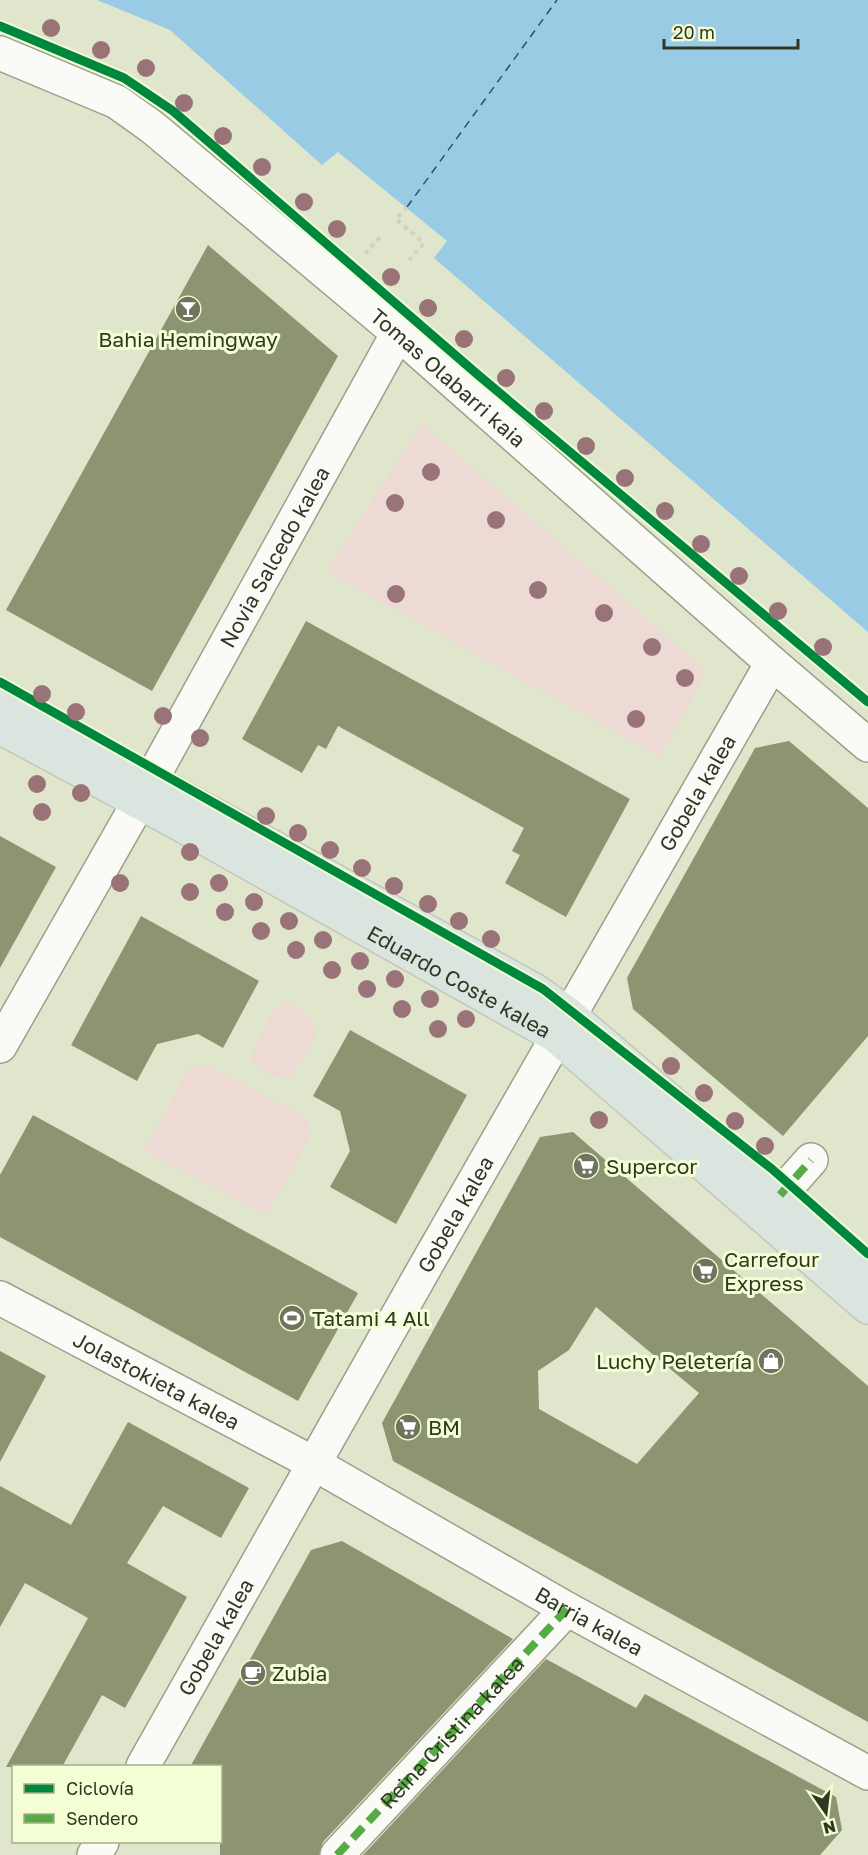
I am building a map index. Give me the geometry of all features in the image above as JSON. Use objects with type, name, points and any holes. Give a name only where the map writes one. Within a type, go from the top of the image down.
[{"type":"main road","name":"Eduardo Coste kalea","points":[[0,698],[145,791],[562,1025],[780,1195],[868,1271]]},
{"type":"main road","name":"Eduardo Coste kalea","points":[[0,727],[145,791]]},
{"type":"main road","name":"Eduardo Coste kalea","points":[[562,1025],[868,1307]]},
{"type":"street","name":"Tomas Olabarri kaia","points":[[0,52],[117,102],[152,127],[398,333],[868,745]]},
{"type":"street","name":"Novia Salcedo kalea","points":[[0,1046],[145,791],[398,333]]},
{"type":"street","name":"Gobela kalea","points":[[144,1765],[313,1462],[772,663]]},
{"type":"street","points":[[780,1195],[811,1160]]},
{"type":"street","name":"Jolastokieta kalea","points":[[0,1298],[313,1462]]},
{"type":"street","name":"Barria kalea","points":[[313,1462],[567,1609],[868,1773]]},
{"type":"street","name":"Reina Cristina kalea","points":[[337,1855],[567,1609]]},
{"type":"path","points":[[407,207],[396,219],[424,243],[409,260]]},
{"type":"shaded area","points":[[421,423],[707,671],[660,757],[327,572]]},
{"type":"shaded area","points":[[286,1001],[312,1018],[315,1038],[289,1079],[270,1076],[250,1061],[272,1011]]},
{"type":"shaded area","points":[[209,1065],[307,1119],[311,1135],[267,1215],[144,1151],[188,1068]]},
{"type":"water","points":[[97,0],[868,0],[868,632],[434,258],[447,241],[338,152],[322,165],[170,30]]},
{"type":"building","points":[[208,245],[338,356],[152,691],[6,610]]},
{"type":"building","points":[[306,621],[630,799],[566,917],[505,883],[520,855],[512,851],[524,828],[486,807],[338,726],[326,749],[318,745],[302,773],[242,739]]},
{"type":"building","points":[[789,741],[868,808],[868,1036],[783,1136],[633,1009],[627,978],[755,748]]},
{"type":"building","points":[[0,836],[56,867],[0,968]]},
{"type":"building","points":[[141,916],[259,981],[223,1048],[198,1034],[157,1044],[137,1081],[71,1045]]},
{"type":"building","points":[[350,1030],[467,1095],[396,1224],[330,1187],[350,1151],[340,1111],[313,1096]]},
{"type":"building","points":[[33,1115],[358,1293],[298,1401],[0,1237],[0,1175]]},
{"type":"building","points":[[573,1132],[868,1386],[868,1722],[393,1461],[382,1423],[540,1137]],"holes":[[[596,1307],[699,1393],[637,1464],[539,1409],[538,1371],[569,1350]]]},
{"type":"building","points":[[0,1351],[46,1376],[0,1462]]},
{"type":"building","points":[[128,1422],[249,1488],[221,1538],[163,1506],[127,1563],[187,1597],[125,1708],[102,1695],[63,1765],[6,1767],[88,1618],[25,1583],[0,1627],[0,1486],[71,1525]]},
{"type":"building","points":[[342,1541],[513,1639],[323,1842],[319,1855],[220,1855],[222,1765],[191,1765],[311,1550]]},
{"type":"building","points":[[546,1659],[636,1708],[645,1694],[836,1797],[842,1830],[820,1855],[363,1855]]},
{"type":"ferry route","points":[[407,207],[557,0]]},
{"type":"marked path","points":[[780,1195],[811,1160]]},
{"type":"marked path","points":[[337,1855],[567,1609]]},
{"type":"cycle path","points":[[0,26],[124,78],[173,111],[477,374],[868,702]]},
{"type":"cycle path","points":[[0,682],[543,989],[772,1169],[868,1254]]},
{"type":"place","name":"Bahia Hemingway","points":[[188,309]]},
{"type":"place","name":"Supercor","points":[[586,1166]]},
{"type":"place","name":"Carrefour Express","points":[[705,1271]]},
{"type":"place","name":"Tatami 4 All","points":[[292,1318]]},
{"type":"place","name":"Luchy Peletería","points":[[771,1361]]},
{"type":"place","name":"BM","points":[[408,1427]]},
{"type":"place","name":"Zubia","points":[[253,1673]]}]
